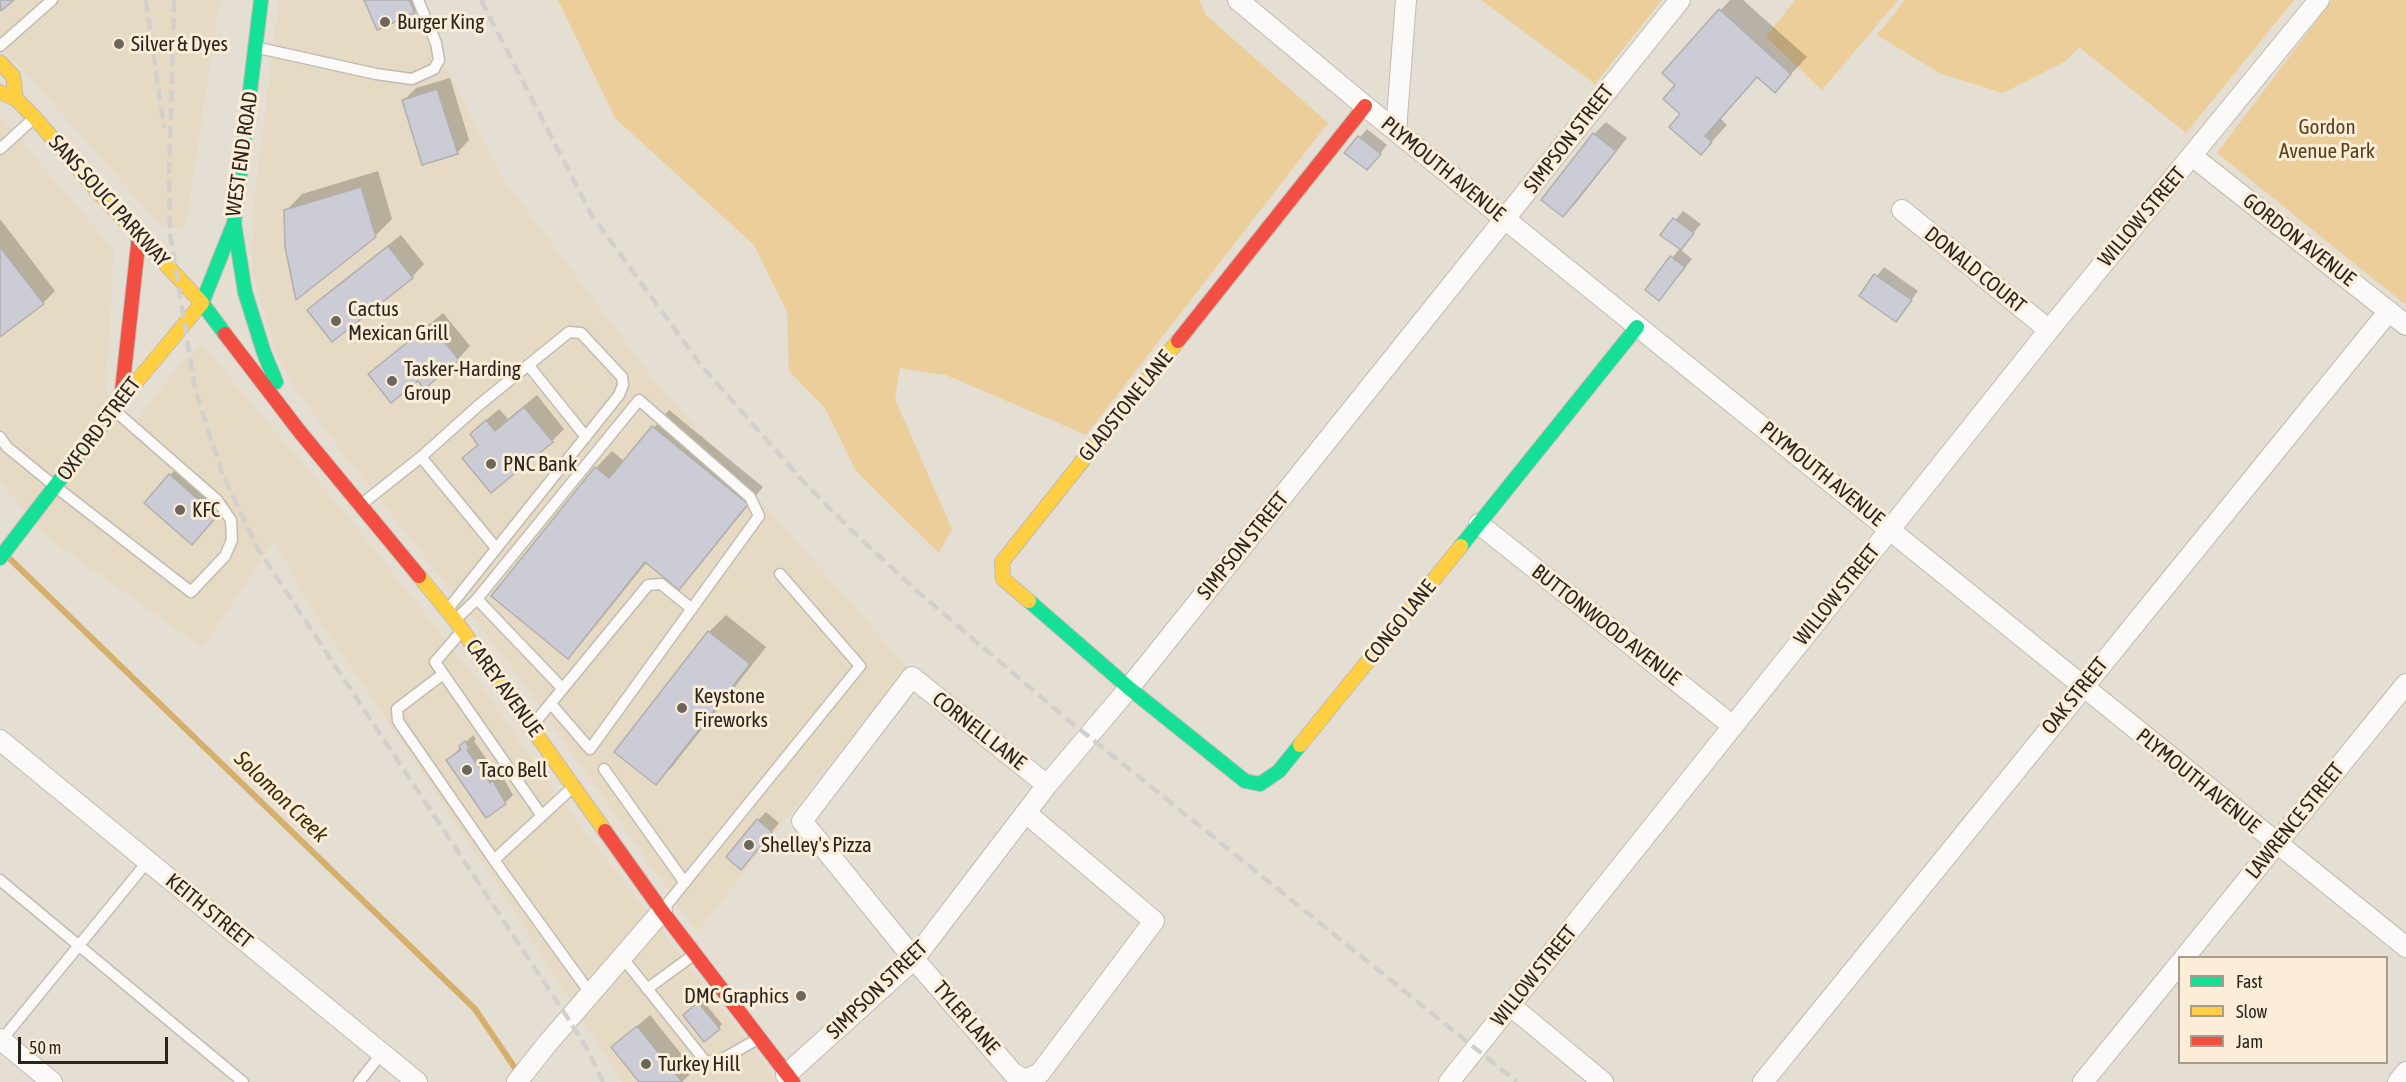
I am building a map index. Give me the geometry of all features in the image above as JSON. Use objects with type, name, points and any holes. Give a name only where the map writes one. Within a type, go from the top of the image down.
[{"type":"street","name":"WEST END ROAD","points":[[202,303],[234,223],[261,0]]},
{"type":"street","name":"PLYMOUTH AVENUE","points":[[1238,0],[1637,327],[1890,528],[2082,687],[2406,948]]},
{"type":"street","points":[[1396,131],[1406,0]]},
{"type":"street","name":"SIMPSON STREET","points":[[790,1078],[914,959],[1047,785],[1129,688],[1680,0]]},
{"type":"street","name":"WILLOW STREET","points":[[1449,1082],[2049,330],[2319,0]]},
{"type":"street","name":"SANS SOUCI PARKWAY","points":[[0,62],[13,76],[16,99]]},
{"type":"street","name":"SANS SOUCI PARKWAY","points":[[0,92],[16,99],[35,118],[99,194],[202,303]]},
{"type":"street","name":"GLADSTONE LANE","points":[[1129,688],[1003,579],[1002,562],[1365,106]]},
{"type":"street","name":"GORDON AVENUE","points":[[2192,156],[2406,325]]},
{"type":"street","name":"DONALD COURT","points":[[1902,210],[2049,330]]},
{"type":"street","points":[[234,223],[246,292],[264,353],[300,432]]},
{"type":"street","points":[[117,405],[139,236]]},
{"type":"street","name":"OXFORD STREET","points":[[0,558],[117,405],[202,303]]},
{"type":"street","name":"CAREY AVENUE","points":[[202,303],[300,432],[455,620],[662,911],[790,1078]]},
{"type":"street","name":"OAK STREET","points":[[1763,1082],[2389,311]]},
{"type":"street","name":"CONGO LANE","points":[[1129,688],[1245,781],[1260,784],[1279,771],[1637,327]]},
{"type":"street","name":"BUTTONWOOD AVENUE","points":[[1479,524],[1733,726]]},
{"type":"street","name":"CORNELL LANE","points":[[912,678],[1047,785]]},
{"type":"street","name":"TYLER LANE","points":[[912,678],[802,821],[914,959],[1013,1073],[1025,1080],[1040,1073],[1154,921],[1026,813]]},
{"type":"street","name":"LAWRENCE STREET","points":[[2185,956],[2406,684]]},
{"type":"street","name":"KEITH STREET","points":[[0,740],[417,1082]]},
{"type":"street","points":[[517,1082],[590,993],[662,911]]},
{"type":"street","points":[[2083,1082],[2178,965]]},
{"type":"street","points":[[1510,1006],[1602,1082]]},
{"type":"street","points":[[1,1041],[52,1082]]},
{"type":"street","points":[[2398,1082],[2406,1072]]},
{"type":"lane","points":[[0,46],[52,0]]},
{"type":"lane","points":[[255,48],[412,79],[434,69],[440,60],[439,52],[418,0]]},
{"type":"lane","points":[[0,149],[35,118]]},
{"type":"lane","points":[[360,505],[421,458],[478,405],[569,332],[581,333],[622,377],[623,385],[619,395],[496,548],[455,620],[435,662],[542,816]]},
{"type":"lane","points":[[529,366],[586,437]]},
{"type":"lane","points":[[455,620],[477,599],[639,400],[750,497],[759,516],[590,749],[552,705]]},
{"type":"lane","points":[[0,437],[7,447],[56,487],[191,592],[225,556],[232,540],[231,520],[216,500],[117,405]]},
{"type":"lane","points":[[421,458],[496,548]]},
{"type":"lane","points":[[662,911],[860,666],[780,574]]},
{"type":"lane","points":[[532,727],[648,585],[661,584],[692,609]]},
{"type":"lane","points":[[477,599],[563,689]]},
{"type":"lane","points":[[443,674],[397,709],[398,721],[590,993]]},
{"type":"lane","points":[[604,769],[684,882]]},
{"type":"lane","points":[[494,860],[574,787]]},
{"type":"lane","points":[[1,1041],[148,861]]},
{"type":"lane","points":[[0,880],[243,1082]]},
{"type":"lane","points":[[647,989],[695,954]]},
{"type":"lane","points":[[622,957],[705,1061],[717,1062],[759,1038]]},
{"type":"lane","points":[[359,1082],[382,1053]]},
{"type":"shaded area","points":[[0,0],[220,0],[185,230],[159,224],[0,44]]},
{"type":"shaded area","points":[[279,0],[417,0],[447,69],[502,178],[650,375],[907,667],[697,932],[523,682],[343,453],[292,384],[279,359],[252,272],[253,210]]},
{"type":"shaded area","points":[[0,116],[114,250],[106,393],[136,421],[178,366],[202,345],[346,514],[479,682],[555,792],[778,1082],[623,1082],[496,883],[311,608],[274,540],[203,648],[48,538],[0,482]]},
{"type":"green space","points":[[558,0],[1199,0],[1206,15],[1328,123],[1086,435],[946,375],[900,368],[895,399],[952,529],[939,553],[856,471],[825,408],[789,371],[787,312],[754,245],[615,118]]},
{"type":"green space","points":[[1481,0],[1662,0],[1595,84]]},
{"type":"green space","points":[[1795,0],[1898,0],[1822,90],[1766,37]]},
{"type":"green space","points":[[1905,0],[2294,0],[2186,133],[2079,47],[2066,61],[2003,93],[1941,74],[1877,35]]},
{"type":"green space","name":"Gordon Avenue Park","points":[[2332,0],[2406,0],[2406,305],[2217,153]]},
{"type":"building","points":[[0,0],[14,0],[1,11]]},
{"type":"building","name":"Burger King","points":[[364,0],[409,0],[415,13],[377,30]]},
{"type":"building","points":[[1719,9],[1791,74],[1775,93],[1757,77],[1705,136],[1712,142],[1701,155],[1669,127],[1680,114],[1663,99],[1675,85],[1662,73]]},
{"type":"building","points":[[437,89],[458,154],[422,165],[402,100]]},
{"type":"building","points":[[1593,133],[1616,151],[1563,217],[1541,200]]},
{"type":"building","points":[[1358,136],[1381,154],[1367,170],[1344,153]]},
{"type":"building","points":[[361,187],[376,237],[296,300],[285,247],[284,210]]},
{"type":"building","points":[[1673,218],[1694,233],[1681,250],[1660,235]]},
{"type":"building","points":[[388,246],[413,278],[332,342],[307,310]]},
{"type":"building","points":[[0,247],[44,304],[0,337]]},
{"type":"building","points":[[1670,256],[1685,267],[1659,301],[1645,290]]},
{"type":"building","points":[[1874,274],[1912,300],[1896,322],[1859,296]]},
{"type":"building","points":[[430,324],[459,360],[424,389],[418,381],[391,403],[368,374]]},
{"type":"building","points":[[524,407],[553,442],[491,493],[462,458],[478,445],[470,434],[486,420],[495,431]]},
{"type":"building","points":[[652,426],[748,504],[679,590],[645,562],[568,659],[491,596],[595,467],[609,478]]},
{"type":"building","name":"KFC","points":[[169,474],[217,516],[192,545],[144,503]]},
{"type":"building","name":"Keystone Fireworks","points":[[708,631],[750,664],[656,785],[614,752]]},
{"type":"building","name":"Taco Bell","points":[[465,741],[469,748],[467,750],[490,783],[493,781],[506,804],[486,818],[446,760],[461,750],[459,746]]},
{"type":"building","name":"Shelley's Pizza","points":[[757,819],[772,832],[741,870],[726,857]]},
{"type":"building","name":"Turkey Hill","points":[[698,1002],[720,1029],[704,1042],[683,1015]]},
{"type":"building","name":"Turkey Hill","points":[[637,1026],[682,1082],[639,1082],[611,1047]]},
{"type":"waterway","name":"Solomon Creek","points":[[8,557],[475,1009],[519,1074]]},
{"type":"railway","points":[[146,0],[164,128]]},
{"type":"railway","points":[[174,0],[169,176],[170,234],[195,389],[222,473],[258,549],[569,1020],[586,1047],[603,1082]]},
{"type":"railway","points":[[481,0],[591,214],[700,364],[802,480],[851,530],[917,591],[1067,719],[1517,1082]]},
{"type":"traffic: fast","points":[[225,334],[202,303],[234,223],[261,0]]},
{"type":"traffic: fast","points":[[234,223],[245,292],[264,353],[276,382]]},
{"type":"traffic: fast","points":[[1461,546],[1637,327]]},
{"type":"traffic: fast","points":[[0,558],[118,404]]},
{"type":"traffic: fast","points":[[1029,601],[1129,688],[1245,781],[1260,784],[1279,771],[1300,745]]},
{"type":"traffic: slow","points":[[0,62],[13,76],[16,99]]},
{"type":"traffic: slow","points":[[0,92],[16,99],[35,118],[100,194],[202,303],[118,404]]},
{"type":"traffic: slow","points":[[1029,601],[1003,579],[1002,562],[1178,341]]},
{"type":"traffic: slow","points":[[1300,745],[1461,546]]},
{"type":"traffic: slow","points":[[419,576],[455,620],[605,831]]},
{"type":"traffic: jam","points":[[1178,341],[1365,106]]},
{"type":"traffic: jam","points":[[121,400],[139,236]]},
{"type":"traffic: jam","points":[[225,334],[300,432],[419,576]]},
{"type":"traffic: jam","points":[[605,831],[662,911],[793,1082]]},
{"type":"place","name":"Burger King","points":[[385,22]]},
{"type":"place","name":"Silver & Dyes","points":[[119,44]]},
{"type":"place","name":"Cactus Mexican Grill","points":[[336,321]]},
{"type":"place","name":"Tasker-Harding Group","points":[[392,381]]},
{"type":"place","name":"PNC Bank","points":[[491,464]]},
{"type":"place","name":"KFC","points":[[180,510]]},
{"type":"place","name":"Keystone Fireworks","points":[[682,708]]},
{"type":"place","name":"Taco Bell","points":[[467,770]]},
{"type":"place","name":"Shelley's Pizza","points":[[749,845]]},
{"type":"place","name":"DMC Graphics","points":[[801,996]]},
{"type":"place","name":"Turkey Hill","points":[[646,1064]]}]
